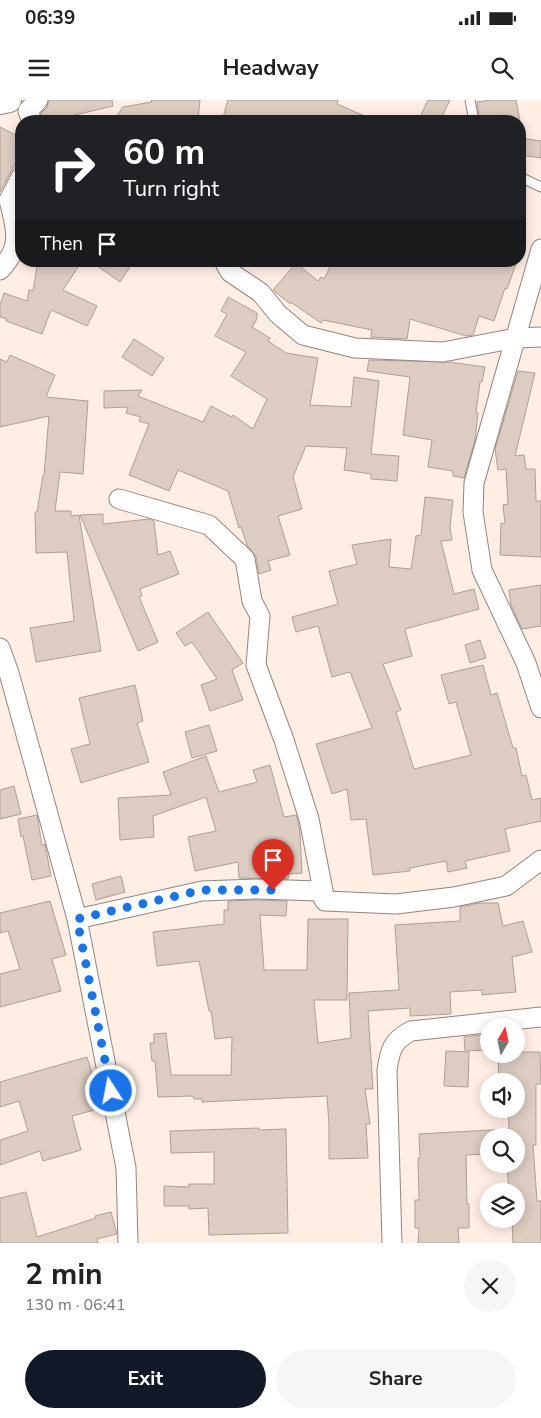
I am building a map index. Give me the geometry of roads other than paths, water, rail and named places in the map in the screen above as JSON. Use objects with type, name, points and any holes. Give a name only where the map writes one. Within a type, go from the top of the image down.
[{"type":"street","points":[[0,102],[9,100]]},
{"type":"street","points":[[30,115],[28,111],[38,100]]},
{"type":"street","points":[[15,188],[9,200],[15,223]]},
{"type":"street","points":[[541,249],[474,483],[473,512],[482,570],[526,663],[541,708]]},
{"type":"street","points":[[0,270],[8,262],[15,250]]},
{"type":"street","points":[[227,267],[230,272],[261,293],[278,314],[303,336],[355,348],[443,352],[516,338],[541,337]]},
{"type":"street","points":[[119,499],[209,525],[245,559],[252,601],[260,616],[256,665],[284,740],[309,819],[325,901]]},
{"type":"street","points":[[0,648],[9,673],[77,919],[126,1168],[128,1243]]},
{"type":"street","points":[[325,901],[396,904],[454,897],[506,886],[541,860]]},
{"type":"street","points":[[77,919],[202,890],[319,891],[325,901]]},
{"type":"street","points":[[392,1243],[387,1070],[390,1052],[399,1038],[411,1031],[541,1017]]},
{"type":"lane","points":[[470,100],[473,115]]},
{"type":"lane","points":[[526,180],[541,187]]}]
